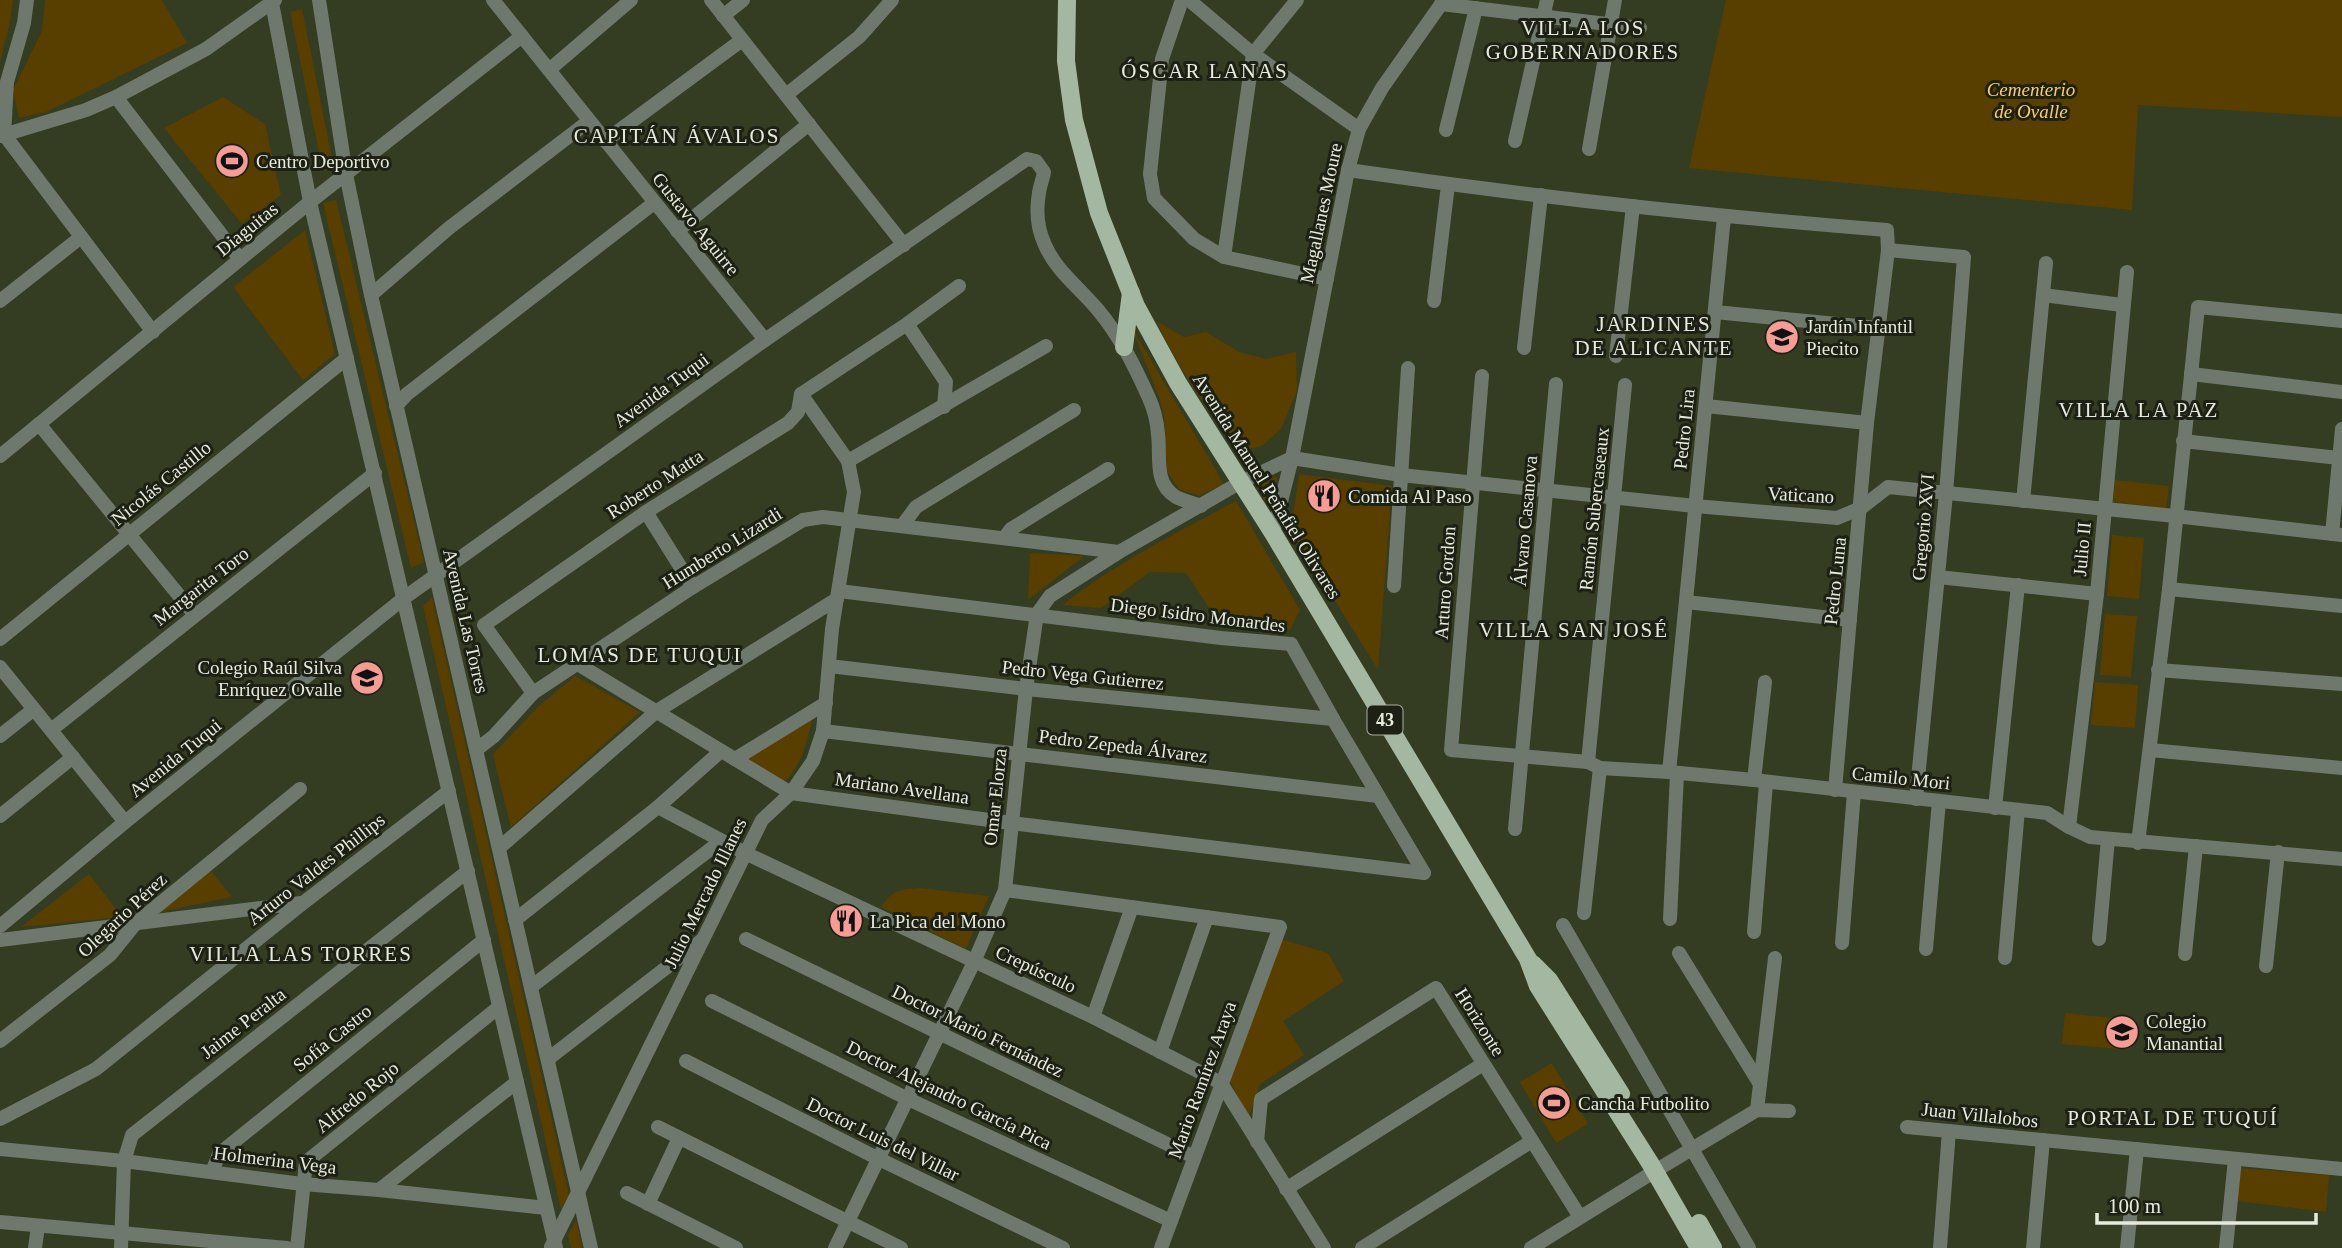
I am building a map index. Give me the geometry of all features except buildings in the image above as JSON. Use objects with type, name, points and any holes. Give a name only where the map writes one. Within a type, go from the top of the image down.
[{"type":"main road","name":"Avenida Manuel Peñafiel Olivares","points":[[1067,0],[1066,61],[1074,120],[1099,213],[1131,293],[1178,383],[1273,533],[1528,959],[1538,986],[1713,1248]]},
{"type":"main road","points":[[1124,347],[1131,293]]},
{"type":"main road","name":"Avenida Manuel Peñafiel Olivares","points":[[1660,1168],[1699,1248]]},
{"type":"street","points":[[27,0],[24,23],[7,82],[1,133],[152,332]]},
{"type":"street","name":"Avenida Las Torres","points":[[319,0],[346,174],[371,295],[592,1248]]},
{"type":"street","name":"Gustavo Aguirre","points":[[493,0],[765,340]]},
{"type":"street","points":[[549,70],[631,0]]},
{"type":"street","points":[[711,0],[904,245]]},
{"type":"street","points":[[723,16],[743,0]]},
{"type":"street","points":[[786,95],[859,37],[892,0]]},
{"type":"street","points":[[1182,0],[1162,59],[1150,174],[1154,198],[1194,239],[1224,257],[1326,279]]},
{"type":"street","points":[[1189,0],[1253,54],[1359,128]]},
{"type":"street","points":[[1224,257],[1253,54],[1297,0]]},
{"type":"street","points":[[1515,141],[1547,0]]},
{"type":"street","points":[[1589,149],[1615,0]]},
{"type":"street","points":[[1,133],[86,110],[116,97],[206,49],[274,1],[310,202],[553,1245]]},
{"type":"street","points":[[1442,2],[1640,28]]},
{"type":"street","name":"Magallanes Moure","points":[[1273,533],[1292,458],[1348,170],[1359,128],[1382,88],[1442,2]]},
{"type":"street","points":[[1446,130],[1476,8]]},
{"type":"street","name":"Diaguitas","points":[[0,456],[310,202],[522,36]]},
{"type":"street","points":[[605,141],[742,40]]},
{"type":"street","points":[[116,97],[240,259]]},
{"type":"street","points":[[371,295],[449,228],[589,121]]},
{"type":"street","points":[[677,231],[809,124]]},
{"type":"street","name":"Avenida Tuqui","points":[[0,926],[404,598],[765,340],[1022,161],[1036,161],[1044,172],[1038,204],[1040,231],[1044,243],[1057,266],[1101,314],[1124,347],[1154,411],[1158,435],[1158,465],[1162,481],[1178,498],[1201,506]]},
{"type":"street","points":[[1348,170],[1448,185],[1724,217],[1887,230],[1888,250]]},
{"type":"street","points":[[1434,301],[1448,185]]},
{"type":"street","points":[[1524,348],[1541,195]]},
{"type":"street","points":[[396,406],[407,394],[654,203]]},
{"type":"street","points":[[1616,356],[1633,206]]},
{"type":"street","name":"Pedro Lira","points":[[1670,919],[1673,773],[1686,603],[1724,217]]},
{"type":"street","points":[[0,301],[81,237]]},
{"type":"street","name":"Gregorio XVI","points":[[1888,250],[1964,257],[1946,494],[1916,799]]},
{"type":"street","name":"Pedro Luna","points":[[1835,790],[1867,423],[1888,250]]},
{"type":"street","points":[[2023,501],[2046,262]]},
{"type":"street","name":"Julio II","points":[[2069,827],[2098,594],[2127,272]]},
{"type":"street","points":[[801,394],[959,286]]},
{"type":"street","points":[[2043,295],[2122,305]]},
{"type":"street","points":[[2138,843],[2169,589],[2198,307],[2342,321]]},
{"type":"street","points":[[1715,312],[1878,328]]},
{"type":"street","points":[[907,324],[946,382],[944,407]]},
{"type":"street","points":[[848,461],[1046,346]]},
{"type":"street","name":"Nicolás Castillo","points":[[0,639],[347,358]]},
{"type":"street","points":[[1394,586],[1408,368]]},
{"type":"street","points":[[2191,374],[2342,391]]},
{"type":"street","name":"Arturo Gordon","points":[[1451,750],[1482,376]]},
{"type":"street","name":"Álvaro Casanova","points":[[1515,829],[1556,384]]},
{"type":"street","name":"Ramón Subercaseaux","points":[[1584,914],[1625,385]]},
{"type":"street","name":"Julio Mercado Illanes","points":[[553,1245],[762,820],[791,793],[813,761],[823,732],[838,595],[854,492],[848,461],[801,394]]},
{"type":"street","name":"Roberto Matta","points":[[533,693],[484,625],[702,475],[788,423],[798,412],[801,394]]},
{"type":"street","points":[[1706,406],[1867,423]]},
{"type":"street","points":[[902,526],[916,507],[1074,410]]},
{"type":"street","points":[[39,424],[195,615]]},
{"type":"street","points":[[2337,535],[2342,429]]},
{"type":"street","points":[[2183,441],[2339,458]]},
{"type":"street","points":[[1037,614],[1050,596],[1119,552],[1241,482],[1292,458]]},
{"type":"street","name":"Vaticano","points":[[1292,458],[1401,475],[1837,518],[1861,508],[1888,487],[2337,535]]},
{"type":"street","points":[[1005,537],[1011,529],[1108,469]]},
{"type":"street","name":"Margarita Toro","points":[[51,730],[374,473]]},
{"type":"street","points":[[646,513],[693,587]]},
{"type":"street","name":"Humberto Lizardi","points":[[476,750],[494,736],[533,693],[693,587],[803,520],[823,517],[1119,552]]},
{"type":"street","points":[[1938,578],[2098,594]]},
{"type":"street","points":[[1995,808],[2018,585]]},
{"type":"street","points":[[2169,589],[2342,606]]},
{"type":"street","points":[[499,848],[657,711],[838,595]]},
{"type":"street","name":"Diego Isidro Monardes","points":[[838,595],[1037,614],[1222,638],[1291,644],[1424,873]]},
{"type":"street","points":[[1686,603],[1850,620]]},
{"type":"street","name":"Omar Elorza","points":[[835,1248],[974,962],[1005,890],[1026,689],[1037,614]]},
{"type":"street","name":"Mariano Avellana","points":[[576,663],[791,793],[1424,873]]},
{"type":"street","name":"Pedro Vega Gutierrez","points":[[829,666],[1026,689],[1333,719]]},
{"type":"street","points":[[0,667],[125,822]]},
{"type":"street","points":[[2158,670],[2342,684]]},
{"type":"street","points":[[1754,932],[1765,682]]},
{"type":"street","points":[[734,759],[826,704]]},
{"type":"street","points":[[0,736],[34,709]]},
{"type":"street","name":"Pedro Zepeda Álvarez","points":[[823,732],[1378,796]]},
{"type":"street","name":"Camilo Mori","points":[[1451,750],[2047,813],[2090,837],[2342,859]]},
{"type":"street","points":[[2150,750],[2342,768]]},
{"type":"street","points":[[515,920],[658,807],[721,751]]},
{"type":"street","points":[[0,816],[73,757]]},
{"type":"street","name":"Olegario Pérez","points":[[0,1041],[110,955],[135,924],[300,789]]},
{"type":"street","name":"Arturo Valdes Phillips","points":[[0,1119],[96,1069],[303,903],[449,791]]},
{"type":"street","points":[[1842,943],[1854,792]]},
{"type":"street","points":[[1926,949],[1940,801]]},
{"type":"street","name":"Crepúsculo","points":[[658,807],[747,855],[1093,1017],[1221,1083]]},
{"type":"street","points":[[2005,958],[2018,810]]},
{"type":"street","points":[[2099,939],[2108,839]]},
{"type":"street","points":[[531,987],[721,841]]},
{"type":"street","points":[[2185,954],[2196,846]]},
{"type":"street","points":[[2266,966],[2278,852]]},
{"type":"street","name":"Jaime Peralta","points":[[121,1241],[124,1161],[132,1135],[468,872]]},
{"type":"street","points":[[1005,890],[1207,917],[1160,1052]]},
{"type":"street","points":[[0,940],[303,903]]},
{"type":"street","points":[[1093,1017],[1132,907]]},
{"type":"street","name":"Mario Ramírez Araya","points":[[1161,1248],[1280,927],[1207,917]]},
{"type":"street","points":[[1563,925],[1690,1150],[1749,1248]]},
{"type":"street","points":[[548,1059],[705,937]]},
{"type":"street","name":"Doctor Mario Fernández","points":[[746,939],[1194,1157]]},
{"type":"street","name":"Sofía Castro","points":[[212,1172],[219,1154],[484,940]]},
{"type":"street","points":[[1679,953],[1759,1084]]},
{"type":"street","points":[[1757,1110],[1775,958]]},
{"type":"street","name":"Horizonte","points":[[1257,1142],[1261,1099],[1436,988],[1580,1217]]},
{"type":"street","name":"Doctor Alejandro García Pica","points":[[712,1001],[908,1099],[1171,1221]]},
{"type":"street","name":"Alfredo Rojo","points":[[297,1248],[306,1162],[499,1007]]},
{"type":"street","name":"Doctor Luis del Villar","points":[[686,1061],[878,1159],[1063,1248]]},
{"type":"street","points":[[1286,1189],[1483,1064]]},
{"type":"street","points":[[379,1190],[517,1082]]},
{"type":"street","points":[[1221,1083],[1324,1248]]},
{"type":"street","points":[[1531,1248],[1757,1110],[1789,1111]]},
{"type":"street","points":[[657,1127],[901,1248]]},
{"type":"street","name":"Juan Villalobos","points":[[1907,1127],[2342,1169]]},
{"type":"street","points":[[1940,1248],[1948,1131]]},
{"type":"street","points":[[649,1204],[679,1138]]},
{"type":"street","points":[[2033,1248],[2043,1140]]},
{"type":"street","points":[[1362,1248],[1532,1141]]},
{"type":"street","name":"Holmerina Vega","points":[[0,1149],[124,1161],[302,1184],[546,1208]]},
{"type":"street","points":[[2127,1248],[2137,1149]]},
{"type":"street","points":[[2226,1248],[2235,1159]]},
{"type":"street","points":[[627,1193],[736,1248]]},
{"type":"street","points":[[0,1222],[121,1241],[287,1248]]},
{"type":"street","points":[[35,1248],[38,1226]]},
{"type":"green space","points":[[0,0],[13,0],[0,62]]},
{"type":"green space","points":[[45,0],[162,0],[187,43],[46,112],[19,118],[13,90],[42,31]]},
{"type":"green space","name":"Cementerio de Ovalle","points":[[1726,0],[2342,0],[2342,117],[2138,105],[2132,210],[1689,168]]},
{"type":"green space","points":[[302,9],[334,169],[323,171],[290,12]]},
{"type":"green space","name":"Centro Deportivo","points":[[223,97],[265,124],[281,195],[242,224],[164,128]]},
{"type":"green space","points":[[336,200],[424,562],[411,568],[323,203]]},
{"type":"green space","points":[[305,230],[335,354],[303,380],[233,287]]},
{"type":"green space","points":[[1156,321],[1184,337],[1206,332],[1239,352],[1266,359],[1296,352],[1297,391],[1281,429],[1262,446],[1240,451],[1194,389]]},
{"type":"green space","points":[[1131,326],[1224,484],[1199,496],[1179,489],[1167,472],[1164,417],[1160,400]]},
{"type":"green space","points":[[1299,474],[1392,486],[1378,670],[1291,530]]},
{"type":"green space","points":[[1277,476],[1272,512],[1257,487]]},
{"type":"green space","points":[[2115,480],[2169,486],[2166,508],[2113,502]]},
{"type":"green space","points":[[1236,501],[1300,610],[1290,630],[1221,626],[1186,573],[1150,572],[1101,608],[1063,605],[1125,562]]},
{"type":"green space","points":[[2112,535],[2144,538],[2139,599],[2107,596]]},
{"type":"green space","points":[[1031,553],[1084,556],[1028,600]]},
{"type":"green space","points":[[432,598],[569,1196],[561,1209],[423,606]]},
{"type":"green space","points":[[2105,614],[2137,616],[2131,677],[2100,675]]},
{"type":"green space","points":[[575,676],[640,712],[511,827],[493,754],[539,706]]},
{"type":"green space","points":[[2095,682],[2138,685],[2135,728],[2091,725]]},
{"type":"green space","points":[[813,717],[800,759],[785,782],[745,758]]},
{"type":"green space","points":[[210,870],[232,897],[155,913]]},
{"type":"green space","points":[[89,874],[122,917],[21,927]]},
{"type":"green space","points":[[920,888],[989,896],[966,949],[881,907],[889,897],[898,892]]},
{"type":"green space","points":[[1280,939],[1328,953],[1344,981],[1283,1021],[1304,1055],[1260,1084],[1249,1117],[1227,1076]]},
{"type":"green space","points":[[2065,1013],[2122,1019],[2119,1049],[2062,1044]]},
{"type":"green space","name":"Cancha Futbolito","points":[[1552,1063],[1588,1124],[1556,1143],[1520,1082]]},
{"type":"green space","points":[[2238,1168],[2329,1175],[2326,1212],[2237,1201]]},
{"type":"green space","points":[[576,1220],[582,1248],[571,1248],[568,1235]]},
{"type":"place","name":"Centro Deportivo","points":[[232,161]]},
{"type":"place","name":"Jardín Infantil Piecito","points":[[1782,337]]},
{"type":"place","name":"Comida Al Paso","points":[[1324,496]]},
{"type":"place","name":"Colegio Raúl Silva Enríquez Ovalle","points":[[367,678]]},
{"type":"place","name":"La Pica del Mono","points":[[846,921]]},
{"type":"place","name":"Colegio Manantial","points":[[2122,1032]]},
{"type":"place","name":"Cancha Futbolito","points":[[1554,1103]]},
{"type":"district","name":"VILLA LOS GOBERNADORES","points":[[1583,40]]},
{"type":"district","name":"ÓSCAR LANAS","points":[[1205,71]]},
{"type":"district","name":"CAPITÁN ÁVALOS","points":[[677,136]]},
{"type":"district","name":"JARDINES DE ALICANTE","points":[[1654,336]]},
{"type":"district","name":"VILLA LA PAZ","points":[[2139,410]]},
{"type":"district","name":"VILLA SAN JOSÉ","points":[[1574,630]]},
{"type":"district","name":"LOMAS DE TUQUI","points":[[640,655]]},
{"type":"district","name":"VILLA LAS TORRES","points":[[301,954]]},
{"type":"district","name":"PORTAL DE TUQUÍ","points":[[2173,1118]]}]
